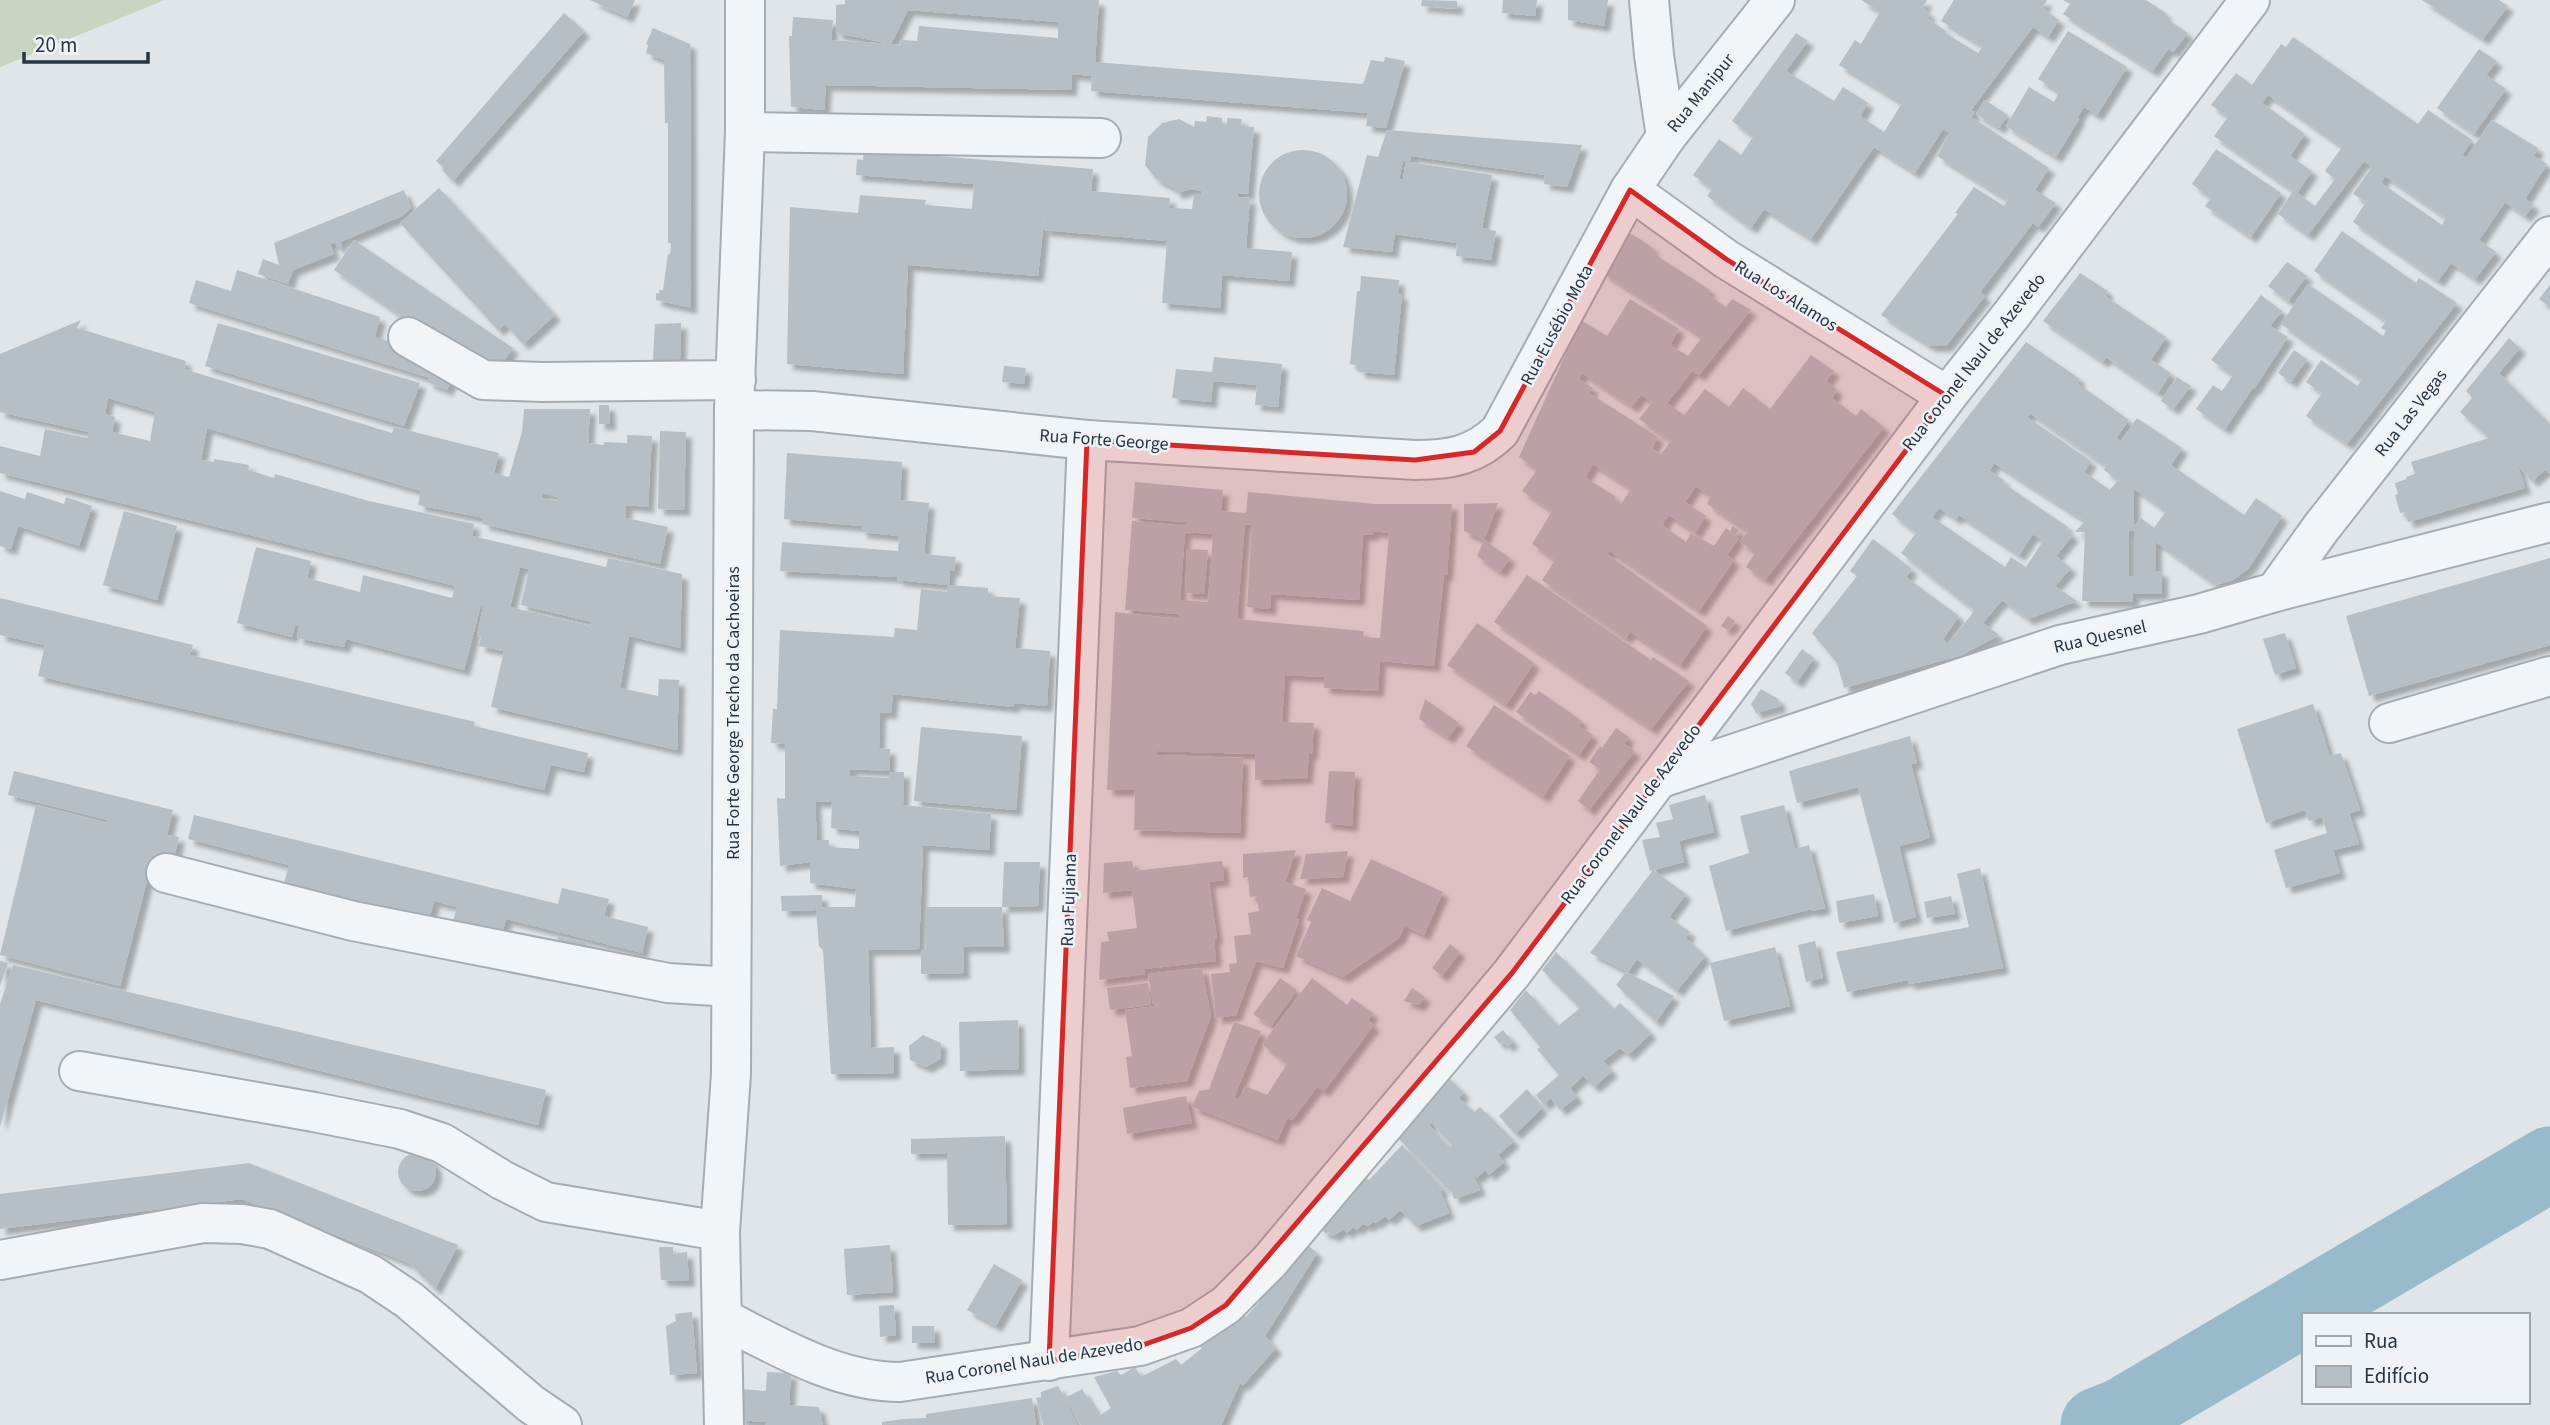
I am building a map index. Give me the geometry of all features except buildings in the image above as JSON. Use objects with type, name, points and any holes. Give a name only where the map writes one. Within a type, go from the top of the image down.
[{"type":"street","name":"Rua Forte George Trecho da Cachoeiras","points":[[724,1425],[720,1231],[731,1074],[735,395],[745,132],[745,0]]},
{"type":"street","points":[[1649,0],[1666,136]]},
{"type":"street","name":"Rua Manipur","points":[[1630,190],[1666,136],[1775,0]]},
{"type":"street","name":"Rua Coronel Naul de Azevedo","points":[[722,1318],[800,1356],[854,1377],[878,1382],[900,1382],[1140,1346],[1191,1328],[1226,1306],[1278,1251],[1504,983],[2250,0]]},
{"type":"street","points":[[745,132],[1101,138]]},
{"type":"street","name":"Rua Los Alamos","points":[[1630,190],[1726,259],[1947,396]]},
{"type":"street","name":"Rua Eusébio Mota","points":[[1474,452],[1500,431],[1630,190]]},
{"type":"street","name":"Rua Las Vegas","points":[[2275,592],[2321,528],[2550,236]]},
{"type":"street","name":"Rua Forte George","points":[[408,337],[483,380],[592,382],[735,395],[812,411],[1087,440],[1415,460],[1444,460],[1474,452]]},
{"type":"street","name":"Rua Fujiama","points":[[1049,1361],[1087,440]]},
{"type":"street","name":"Rua Quesnel","points":[[1658,779],[2060,645],[2199,614],[2550,522]]},
{"type":"street","points":[[2389,723],[2550,676]]},
{"type":"street","points":[[166,873],[353,921],[667,983],[731,987]]},
{"type":"street","points":[[79,1071],[400,1129],[442,1143],[502,1180],[546,1202],[720,1231]]},
{"type":"street","points":[[0,1259],[203,1223],[242,1224],[270,1229],[380,1280],[409,1300],[531,1405],[562,1425]]},
{"type":"highlighted area","points":[[1630,190],[1726,259],[1947,396],[1512,973],[1226,1305],[1191,1328],[1140,1346],[1049,1361],[1087,440],[1415,460],[1474,452],[1500,431]]},
{"type":"green space","points":[[0,0],[165,0],[0,67]]},
{"type":"waterway","points":[[2098,1425],[2121,1416],[2550,1164]]}]
